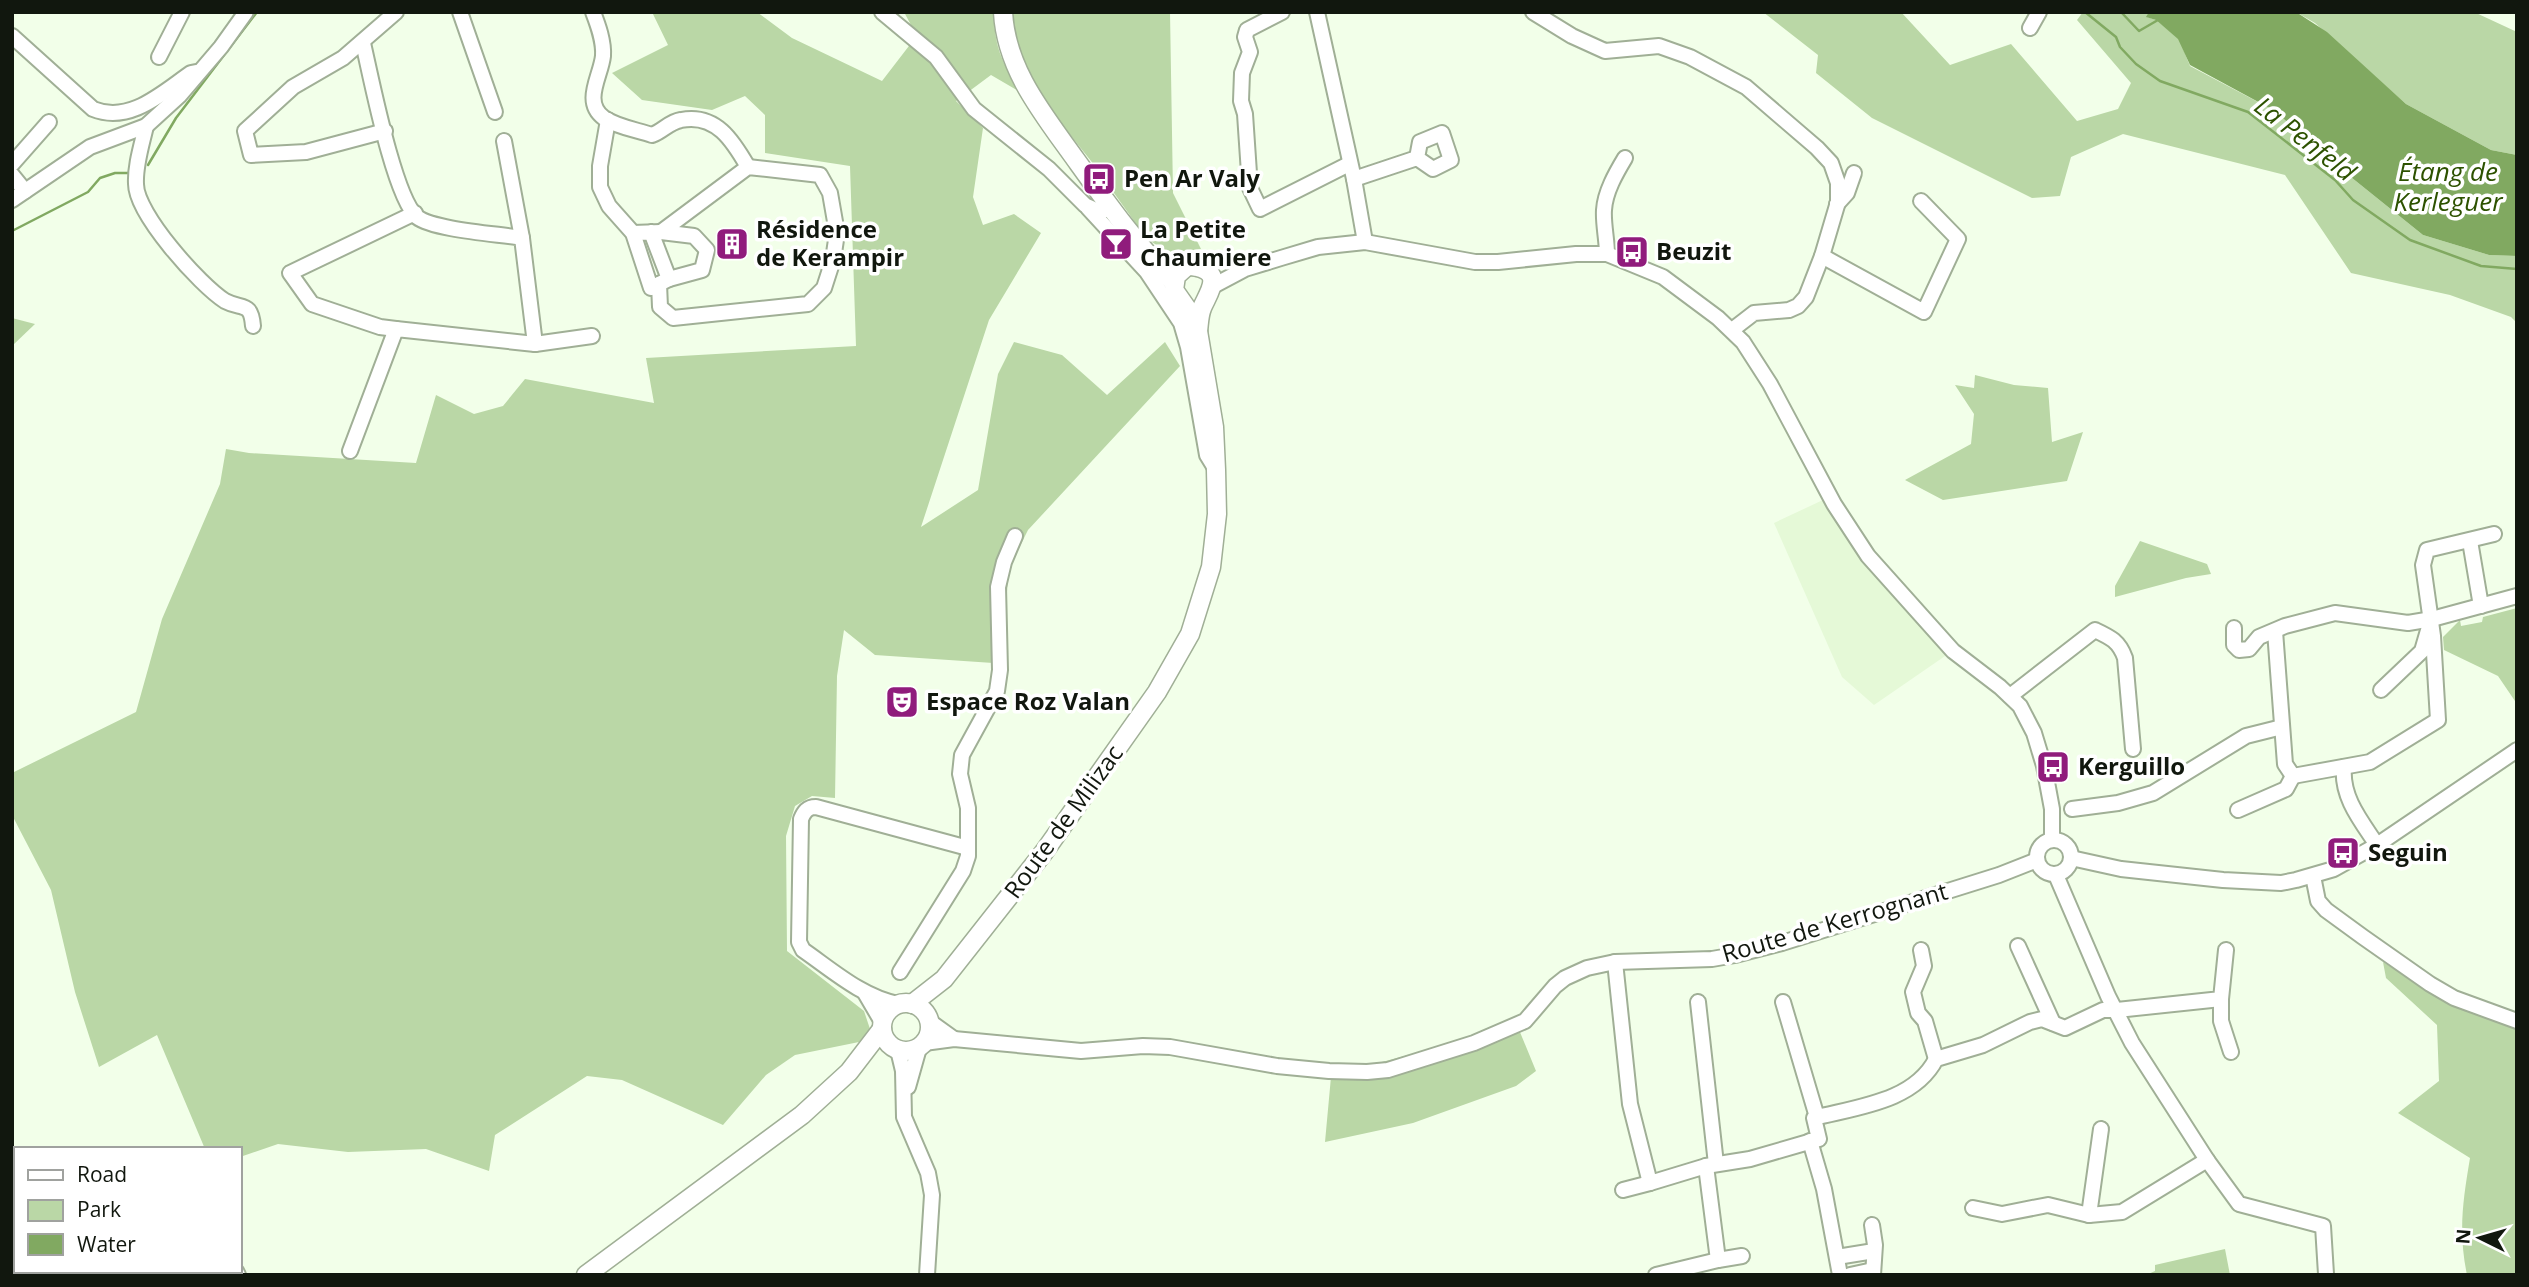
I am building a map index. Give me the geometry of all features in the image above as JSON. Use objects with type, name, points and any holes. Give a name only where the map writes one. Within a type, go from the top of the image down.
[{"type":"main road","points":[[1003,12],[1010,51],[1025,88],[1144,253],[1174,283]]},
{"type":"main road","points":[[1144,253],[1172,266],[1200,267],[1208,286],[1194,305],[1182,302],[1174,290],[1176,276],[1186,267]]},
{"type":"main road","name":"Route de Milizac","points":[[916,1011],[944,979],[1087,793],[1157,692],[1190,634],[1211,567],[1217,514],[1214,427],[1198,331],[1208,286]]},
{"type":"main road","name":"Route de Milizac","points":[[1182,302],[1198,331]]},
{"type":"main road","points":[[586,1275],[802,1115],[849,1072],[876,1055],[896,1050],[909,1051],[922,1045],[928,1035],[916,1011],[888,1011],[882,1026],[849,1072]]},
{"type":"main road","points":[[882,1026],[886,1043],[896,1050]]},
{"type":"street","points":[[159,57],[182,12]]},
{"type":"street","points":[[12,200],[90,147],[146,126],[180,95],[221,47],[246,12]]},
{"type":"street","points":[[385,131],[306,152],[251,155],[245,131],[293,87],[325,71],[363,43],[396,12]]},
{"type":"street","points":[[460,12],[495,112]]},
{"type":"street","points":[[593,12],[599,27],[603,56],[594,85],[594,105],[601,116],[652,135],[682,120],[700,119],[720,128],[733,141],[748,167]]},
{"type":"street","points":[[882,12],[936,57],[974,110],[1049,169],[1147,272],[1181,323],[1188,347],[1207,455],[1216,470]]},
{"type":"street","points":[[1282,12],[1247,30],[1245,37],[1251,52],[1242,73],[1241,101],[1245,114],[1250,188],[1259,209],[1349,164]]},
{"type":"street","points":[[1317,12],[1354,179],[1365,242]]},
{"type":"street","points":[[1533,12],[1550,24],[1605,51],[1659,46],[1690,57],[1746,87],[1831,163],[1838,183],[1837,204],[1822,256],[1806,297],[1798,306],[1789,310],[1754,313],[1732,330]]},
{"type":"street","points":[[2030,28],[2039,12]]},
{"type":"street","points":[[12,36],[93,109],[101,112],[133,111],[191,73],[201,71]]},
{"type":"street","points":[[363,43],[405,202],[418,218],[436,225],[522,238]]},
{"type":"street","points":[[608,120],[600,166],[600,187],[609,206],[632,233],[651,288],[702,270],[707,250],[694,236],[656,232],[632,233]]},
{"type":"street","points":[[12,164],[49,122]]},
{"type":"street","points":[[146,126],[135,184],[144,208],[157,232],[208,287],[228,302],[247,307],[252,314],[253,326]]},
{"type":"street","points":[[504,141],[522,238],[535,344]]},
{"type":"street","points":[[1354,179],[1417,158]]},
{"type":"street","points":[[1606,254],[1604,209],[1614,175],[1625,158]]},
{"type":"street","points":[[748,167],[820,175],[830,193],[837,233],[833,260],[824,288],[808,304],[673,318],[660,307],[664,282],[656,232],[748,167]]},
{"type":"street","points":[[1837,204],[1847,193],[1854,173]]},
{"type":"street","points":[[12,175],[25,191]]},
{"type":"street","points":[[1822,256],[1924,312],[1958,239],[1921,201]]},
{"type":"street","points":[[1085,205],[1096,210],[1112,210]]},
{"type":"street","points":[[415,214],[290,273],[312,304],[380,327],[535,344],[592,336]]},
{"type":"street","points":[[1208,286],[1245,269],[1318,247],[1365,242],[1475,262],[1606,254],[1663,277],[1732,330],[1743,342],[1770,384],[1834,504],[1868,556],[1952,651],[2020,706],[2034,733],[2044,766],[2052,809],[2052,840]]},
{"type":"street","points":[[350,451],[396,330]]},
{"type":"street","points":[[2293,776],[2370,762],[2438,720],[2432,620],[2423,565],[2427,550],[2494,534]]},
{"type":"street","points":[[900,972],[963,871],[968,848],[968,808],[960,774],[962,755],[997,691],[1000,670],[998,587],[1004,562],[1015,536]]},
{"type":"street","points":[[2470,541],[2481,606]]},
{"type":"street","points":[[2234,628],[2234,645],[2239,650],[2249,649],[2259,637],[2285,626],[2335,613],[2408,623],[2432,620],[2517,596]]},
{"type":"street","points":[[2381,690],[2422,651],[2432,620]]},
{"type":"street","points":[[2010,696],[2095,630],[2114,639],[2125,657],[2133,749]]},
{"type":"street","points":[[2276,631],[2285,764],[2293,776]]},
{"type":"street","points":[[2072,809],[2118,803],[2153,793],[2246,736],[2282,727]]},
{"type":"street","points":[[2071,858],[2121,869],[2223,880],[2281,883],[2313,876],[2343,864],[2377,845],[2517,750]]},
{"type":"street","points":[[2344,767],[2342,783],[2352,807],[2377,845]]},
{"type":"street","points":[[2238,810],[2286,789],[2293,776]]},
{"type":"street","points":[[954,1038],[916,1011],[883,1002],[864,992],[803,950],[799,942],[801,819],[810,807],[816,807],[968,848]]},
{"type":"street","points":[[2052,840],[2063,842],[2071,852],[2071,858],[2063,872],[2056,874],[2047,873],[2040,868],[2037,860],[2040,847],[2052,840]]},
{"type":"street","name":"Route de Kerrognant","points":[[954,1038],[1081,1051],[1143,1046],[1170,1047],[1277,1066],[1367,1072],[1388,1070],[1474,1044],[1525,1021],[1545,995],[1565,978],[1587,968],[1615,962],[1712,959],[1759,950],[1973,883],[2037,860]]},
{"type":"street","points":[[2056,874],[2108,996],[2132,1043],[2207,1160],[2239,1204],[2323,1226],[2326,1274]]},
{"type":"street","points":[[2313,876],[2318,901],[2326,910],[2430,985],[2454,998],[2517,1021]]},
{"type":"street","points":[[2018,946],[2053,1023]]},
{"type":"street","points":[[1623,1190],[1819,1139],[1814,1118],[1907,1091],[1930,1071],[1936,1059],[1913,992],[1924,966],[1921,950]]},
{"type":"street","points":[[2226,950],[2221,1021],[2231,1052]]},
{"type":"street","points":[[1615,962],[1630,1104],[1650,1183]]},
{"type":"street","points":[[864,992],[882,1026]]},
{"type":"street","points":[[1936,1059],[1983,1045],[2030,1022],[2042,1020],[2065,1028],[2103,1010],[2221,999]]},
{"type":"street","points":[[1698,1002],[1718,1260]]},
{"type":"street","points":[[1783,1002],[1817,1117]]},
{"type":"street","points":[[904,1101],[922,1045],[954,1038]]},
{"type":"street","points":[[896,1050],[903,1071],[904,1117],[928,1173],[932,1195],[927,1275]]},
{"type":"street","points":[[2089,1215],[2101,1129]]},
{"type":"street","points":[[1810,1141],[1824,1189],[1840,1275]]},
{"type":"street","points":[[1973,1208],[2002,1214],[2048,1205],[2089,1215],[2122,1212],[2207,1160]]},
{"type":"street","points":[[1850,1275],[1873,1272],[1872,1225]]},
{"type":"street","points":[[1837,1257],[1874,1251]]},
{"type":"street","points":[[1656,1275],[1742,1256]]},
{"type":"shaded area","points":[[1825,499],[1948,654],[1874,705],[1842,677],[1774,523]]},
{"type":"green space","points":[[652,12],[757,12],[792,38],[882,81],[912,42],[920,42],[904,12],[994,12],[1001,56],[1022,93],[991,75],[956,101],[983,128],[973,197],[983,225],[1014,214],[1041,233],[989,320],[921,527],[978,490],[998,374],[1014,342],[1062,355],[1107,395],[1165,342],[1180,366],[1028,530],[1009,568],[1005,615],[1008,664],[875,655],[844,630],[837,676],[835,798],[812,796],[795,806],[786,836],[787,951],[864,1011],[870,1029],[859,1042],[795,1055],[766,1075],[723,1125],[622,1080],[587,1076],[495,1135],[489,1171],[426,1149],[348,1152],[278,1144],[242,1156],[242,1147],[204,1147],[157,1035],[99,1067],[75,992],[51,890],[12,815],[12,773],[136,712],[162,619],[220,484],[226,449],[249,453],[416,463],[436,395],[474,414],[503,406],[525,379],[654,403],[646,358],[856,346],[850,166],[765,153],[765,115],[745,96],[712,110],[642,100],[612,73],[668,45]]},
{"type":"green space","points":[[1012,12],[1170,12],[1173,193],[1201,249],[1171,254],[1147,239],[1052,112],[1018,57]]},
{"type":"green space","points":[[1763,12],[1901,12],[1950,65],[2011,44],[2077,121],[2118,109],[2131,83],[2077,20],[2083,12],[2149,12],[2147,17],[2156,20],[2179,39],[2190,66],[2275,111],[2321,153],[2423,235],[2489,255],[2517,256],[2517,323],[2511,317],[2450,295],[2351,273],[2285,175],[2123,134],[2071,157],[2060,196],[2032,198],[1872,118],[1816,73],[1818,55]]},
{"type":"green space","points":[[2296,12],[2474,12],[2517,32],[2517,155],[2491,150],[2406,104],[2315,23]]},
{"type":"green space","points":[[12,318],[35,324],[12,346]]},
{"type":"green space","points":[[1975,375],[2014,385],[2048,388],[2052,442],[2083,432],[2067,481],[1943,500],[1905,480],[1971,444],[1974,414],[1955,385],[1974,388]]},
{"type":"green space","points":[[2140,541],[2207,564],[2211,574],[2115,597],[2115,586]]},
{"type":"green space","points":[[2517,608],[2517,704],[2498,676],[2444,650],[2443,637],[2460,620],[2461,626],[2482,622],[2483,617]]},
{"type":"green space","points":[[2383,962],[2441,998],[2517,1028],[2517,1275],[2467,1275],[2462,1216],[2470,1158],[2398,1113],[2439,1081],[2437,1025],[2386,978]]},
{"type":"green space","points":[[1515,1020],[1536,1071],[1516,1086],[1413,1123],[1325,1142],[1332,1066],[1367,1066],[1468,1039]]},
{"type":"green space","points":[[2225,1249],[2230,1275],[2146,1275],[2155,1271],[2155,1265]]},
{"type":"water","name":"Étang de Kerleguer","points":[[2149,12],[2296,12],[2327,32],[2406,104],[2491,150],[2517,155],[2517,256],[2489,255],[2423,235],[2321,153],[2275,111],[2190,65],[2178,39],[2156,20],[2146,17]]},
{"type":"waterway","points":[[148,165],[176,118],[257,12]]},
{"type":"waterway","name":"La Penfeld","points":[[2085,12],[2116,37],[2120,47],[2136,64],[2160,81],[2248,112],[2335,180],[2353,200],[2410,240],[2481,266],[2517,269]]},
{"type":"waterway","name":"La Penfeld","points":[[2121,12],[2139,31],[2158,20]]},
{"type":"waterway","points":[[12,231],[88,192],[100,178],[115,173],[129,173]]},
{"type":"place","name":"Pen Ar Valy","points":[[1099,179]]},
{"type":"place","name":"Résidence de Kerampir","points":[[732,244]]},
{"type":"place","name":"La Petite Chaumiere","points":[[1116,244]]},
{"type":"place","name":"Beuzit","points":[[1632,252]]},
{"type":"place","name":"Espace Roz Valan","points":[[902,702]]},
{"type":"place","name":"Kerguillo","points":[[2053,767]]},
{"type":"place","name":"Seguin","points":[[2343,853]]}]
